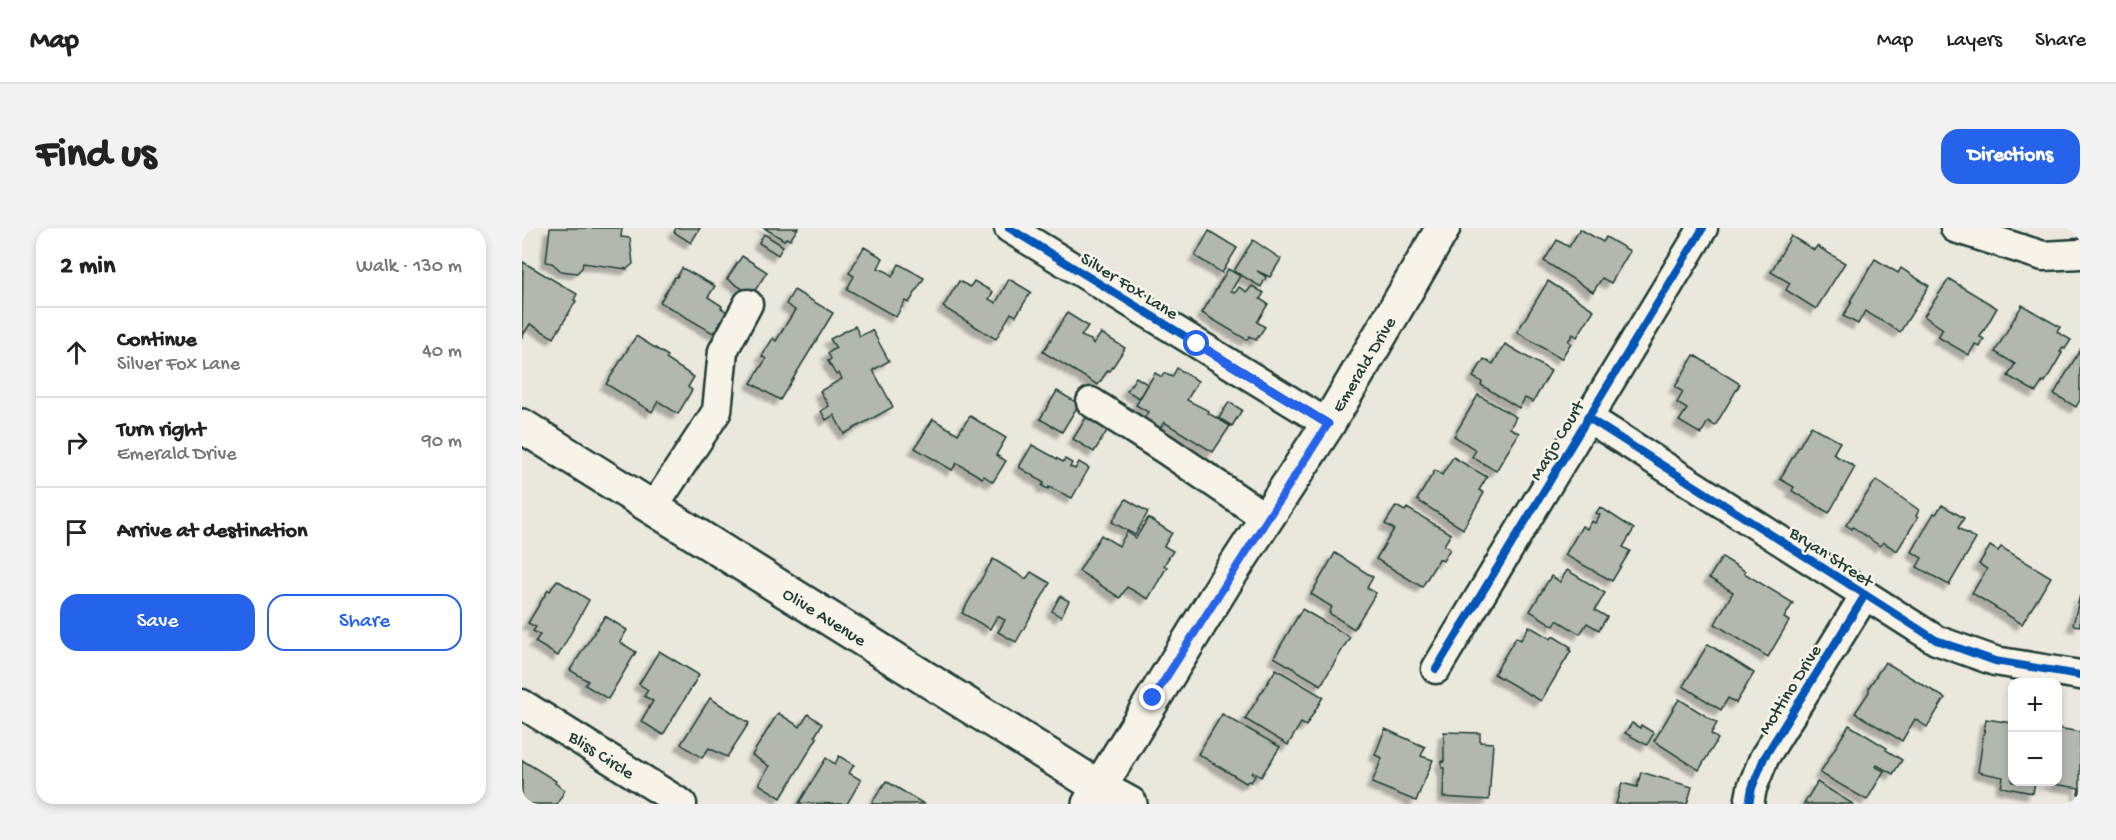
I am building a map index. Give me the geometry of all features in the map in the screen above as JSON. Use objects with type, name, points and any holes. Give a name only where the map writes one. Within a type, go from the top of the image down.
[{"type":"main road","name":"Emerald Drive","points":[[1094,795],[1266,518],[1328,424],[1443,228]]},
{"type":"main road","name":"Olive Avenue","points":[[522,426],[653,508],[1094,795],[1130,804]]},
{"type":"street","name":"Silver Fox Lane","points":[[1009,228],[1328,424]]},
{"type":"street","name":"Marjo Court","points":[[1436,669],[1703,228]]},
{"type":"street","points":[[1955,228],[2043,256],[2080,254]]},
{"type":"street","points":[[653,508],[717,411],[723,351],[748,304]]},
{"type":"street","points":[[1091,402],[1266,518]]},
{"type":"street","name":"Bryan Street","points":[[1587,417],[1936,640],[1995,661],[2080,675]]},
{"type":"street","name":"Mottino Drive","points":[[1749,804],[1752,788],[1764,758],[1865,595]]},
{"type":"street","name":"Bliss Circle","points":[[522,704],[682,804]]},
{"type":"building","points":[[550,228],[622,228],[621,237],[630,238],[633,264],[627,269],[583,263],[577,273],[561,271],[552,263],[546,262]]},
{"type":"building","points":[[676,228],[700,228],[691,243],[674,232]]},
{"type":"building","points":[[764,228],[798,228],[790,240],[786,238],[784,240]]},
{"type":"building","points":[[1580,229],[1603,242],[1606,237],[1630,251],[1611,283],[1602,278],[1593,292],[1544,261],[1557,240],[1569,247]]},
{"type":"building","points":[[1209,231],[1237,248],[1222,273],[1195,256]]},
{"type":"building","points":[[764,234],[783,246],[778,255],[759,243]]},
{"type":"building","points":[[1791,236],[1814,250],[1817,246],[1845,263],[1816,309],[1786,290],[1790,283],[1771,272]]},
{"type":"building","points":[[1253,240],[1281,259],[1270,277],[1257,271],[1266,277],[1261,287],[1234,271]]},
{"type":"building","points":[[864,247],[883,258],[878,268],[888,272],[892,277],[899,264],[924,278],[909,303],[905,301],[896,317],[847,289],[854,276],[849,273]]},
{"type":"building","points":[[742,256],[767,272],[752,295],[727,279]]},
{"type":"building","points":[[1875,259],[1898,273],[1901,268],[1929,286],[1900,332],[1865,311],[1858,324],[1843,316]]},
{"type":"building","points":[[523,262],[577,294],[574,300],[576,301],[554,338],[530,324],[522,337]]},
{"type":"building","points":[[682,268],[715,286],[708,297],[734,316],[722,336],[660,302]]},
{"type":"building","points":[[1228,269],[1240,276],[1231,291],[1235,293],[1239,287],[1247,292],[1252,286],[1264,293],[1260,299],[1268,304],[1257,322],[1265,327],[1256,340],[1249,336],[1247,340],[1202,313]]},
{"type":"building","points":[[1009,279],[1031,292],[1016,316],[1011,313],[996,339],[943,307],[959,281],[970,287],[974,281],[993,292],[989,299],[996,303]]},
{"type":"building","points":[[1949,279],[1997,308],[1980,337],[1984,339],[1980,347],[1975,344],[1969,355],[1938,337],[1943,329],[1924,316]]},
{"type":"building","points":[[1548,281],[1594,310],[1577,337],[1573,334],[1568,341],[1571,343],[1561,359],[1517,332]]},
{"type":"building","points":[[794,290],[833,313],[780,400],[751,383],[766,359],[762,356],[773,338],[776,341],[795,310],[786,304]]},
{"type":"building","points":[[2022,305],[2060,327],[2057,332],[2071,340],[2060,352],[2062,353],[2045,382],[2043,381],[2036,392],[2008,376],[2015,364],[1995,352]]},
{"type":"building","points":[[1067,313],[1088,326],[1081,336],[1091,340],[1092,343],[1094,344],[1101,333],[1125,348],[1098,385],[1043,352]]},
{"type":"building","points":[[855,326],[860,336],[872,330],[889,361],[873,370],[893,407],[844,434],[834,415],[826,420],[821,411],[829,406],[820,391],[842,379],[839,373],[836,375],[828,361],[831,359],[828,353],[836,348],[830,339]]},
{"type":"building","points":[[636,336],[668,356],[666,359],[694,377],[688,387],[692,390],[678,414],[658,401],[652,412],[606,384]]},
{"type":"building","points":[[1505,344],[1551,371],[1533,402],[1525,398],[1519,408],[1481,385],[1482,382],[1473,377],[1484,359],[1493,364]]},
{"type":"building","points":[[2080,350],[2080,400],[2076,407],[2054,394]]},
{"type":"building","points":[[1694,355],[1740,384],[1715,426],[1708,421],[1701,434],[1679,421],[1687,409],[1677,403],[1683,392],[1675,387]]},
{"type":"building","points":[[1177,368],[1198,381],[1187,400],[1209,411],[1208,413],[1230,426],[1213,452],[1164,422],[1160,429],[1144,419],[1148,412],[1136,405],[1155,373],[1162,377],[1164,373],[1172,377]]},
{"type":"building","points":[[1136,377],[1147,384],[1139,398],[1127,391]]},
{"type":"building","points":[[1057,391],[1079,404],[1062,432],[1040,419]]},
{"type":"building","points":[[1478,395],[1516,417],[1510,428],[1519,433],[1496,471],[1472,457],[1476,450],[1454,436]]},
{"type":"building","points":[[1229,402],[1242,410],[1232,426],[1219,418]]},
{"type":"building","points":[[1089,413],[1110,426],[1094,452],[1073,439]]},
{"type":"building","points":[[970,416],[1006,438],[996,455],[1006,461],[993,482],[957,463],[952,470],[915,448],[933,419],[958,434]]},
{"type":"building","points":[[1811,426],[1840,442],[1833,454],[1855,467],[1829,513],[1792,491],[1794,487],[1780,479]]},
{"type":"building","points":[[1032,445],[1063,462],[1065,459],[1072,463],[1070,467],[1075,469],[1079,462],[1089,468],[1072,498],[1042,486],[1044,483],[1019,467]]},
{"type":"building","points":[[1453,457],[1487,477],[1479,490],[1484,493],[1463,529],[1417,500],[1435,470],[1442,475]]},
{"type":"building","points":[[1876,480],[1919,510],[1916,516],[1918,517],[1897,551],[1883,542],[1880,546],[1853,527],[1852,529],[1846,525]]},
{"type":"building","points":[[1126,499],[1148,512],[1135,535],[1112,522]]},
{"type":"building","points":[[1942,505],[1964,518],[1958,528],[1976,539],[1949,585],[1917,567],[1922,558],[1912,552],[1934,513],[1936,514]]},
{"type":"building","points":[[1396,506],[1405,511],[1407,508],[1451,534],[1444,545],[1450,549],[1443,561],[1439,559],[1422,587],[1376,559],[1394,529],[1385,524]]},
{"type":"building","points":[[1600,507],[1634,529],[1623,547],[1630,551],[1612,581],[1565,555],[1582,526],[1587,529],[1591,521],[1595,523],[1600,515],[1596,513]]},
{"type":"building","points":[[1148,518],[1172,533],[1164,546],[1173,551],[1164,565],[1167,567],[1148,599],[1127,587],[1120,598],[1079,571],[1101,535],[1119,546],[1127,532],[1136,538]]},
{"type":"building","points":[[1990,546],[1998,551],[2001,547],[2051,577],[2022,624],[1972,593],[1987,569],[1979,564]]},
{"type":"building","points":[[1335,553],[1373,577],[1367,588],[1376,593],[1354,629],[1329,613],[1332,607],[1311,594]]},
{"type":"building","points":[[1722,557],[1793,603],[1784,618],[1789,621],[1768,657],[1715,624],[1733,592],[1709,578]]},
{"type":"building","points":[[993,559],[1026,579],[1031,572],[1050,583],[1016,642],[998,632],[1005,620],[997,616],[990,629],[962,613]]},
{"type":"building","points":[[1567,570],[1605,593],[1595,610],[1607,617],[1599,630],[1587,623],[1580,634],[1557,620],[1554,626],[1530,611],[1551,576],[1560,582]]},
{"type":"building","points":[[557,580],[589,600],[558,656],[535,642],[540,635],[533,631],[536,627],[528,623],[548,590],[550,591]]},
{"type":"building","points":[[2080,595],[2080,626],[2073,625]]},
{"type":"building","points":[[1060,596],[1069,601],[1061,617],[1052,611]]},
{"type":"building","points":[[1302,609],[1350,637],[1321,685],[1274,657]]},
{"type":"building","points":[[605,616],[627,630],[620,642],[636,652],[608,699],[585,685],[588,681],[570,670]]},
{"type":"building","points":[[1529,626],[1571,647],[1569,650],[1571,651],[1541,701],[1494,674],[1516,637],[1521,640]]},
{"type":"building","points":[[1708,644],[1754,673],[1736,703],[1728,698],[1721,710],[1683,686]]},
{"type":"building","points":[[659,651],[699,675],[663,735],[641,721],[653,701],[644,696],[648,690],[639,684]]},
{"type":"building","points":[[1885,662],[1945,698],[1927,727],[1915,719],[1902,741],[1855,713]]},
{"type":"building","points":[[1276,669],[1323,697],[1306,726],[1301,723],[1288,745],[1245,719]]},
{"type":"building","points":[[710,698],[749,723],[727,757],[709,748],[702,758],[681,744]]},
{"type":"building","points":[[1679,699],[1717,723],[1711,734],[1718,739],[1699,770],[1654,741]]},
{"type":"building","points":[[778,713],[800,727],[808,714],[822,724],[815,736],[817,738],[781,798],[759,784],[769,766],[752,755]]},
{"type":"building","points":[[1222,714],[1280,747],[1261,777],[1253,772],[1255,776],[1251,782],[1246,783],[1198,754]]},
{"type":"building","points":[[1986,719],[2008,722],[2008,786],[2034,786],[2033,793],[2001,787],[2003,777],[1978,772]]},
{"type":"building","points":[[1632,723],[1640,728],[1641,725],[1654,733],[1647,745],[1625,733]]},
{"type":"building","points":[[1849,725],[1902,760],[1893,774],[1877,765],[1876,767],[1884,771],[1867,800],[1820,773]]},
{"type":"building","points":[[1385,729],[1425,747],[1421,756],[1433,760],[1416,801],[1372,783],[1382,758],[1375,755]]},
{"type":"building","points":[[2062,729],[2080,732],[2080,794],[2078,794],[2079,788],[2062,785]]},
{"type":"building","points":[[1444,732],[1480,733],[1480,742],[1493,743],[1489,800],[1443,797]]},
{"type":"building","points":[[839,756],[854,765],[849,773],[861,780],[847,804],[799,803],[826,758],[835,764]]},
{"type":"building","points":[[522,760],[556,781],[555,783],[565,790],[557,804],[522,804]]},
{"type":"building","points":[[1641,772],[1692,787],[1687,804],[1616,804],[1622,783],[1637,787]]},
{"type":"building","points":[[886,781],[924,804],[871,804]]},
{"type":"building","points":[[1817,782],[1853,804],[1804,804]]},
{"type":"cycle path","points":[[1009,228],[1328,424]]},
{"type":"cycle path","points":[[1436,669],[1703,228]]},
{"type":"cycle path","points":[[1587,417],[1936,640],[1995,661],[2080,675]]},
{"type":"cycle path","points":[[1749,804],[1752,788],[1764,758],[1865,595]]},
{"type":"route","points":[[1153,698],[1328,424],[1197,344]]}]
